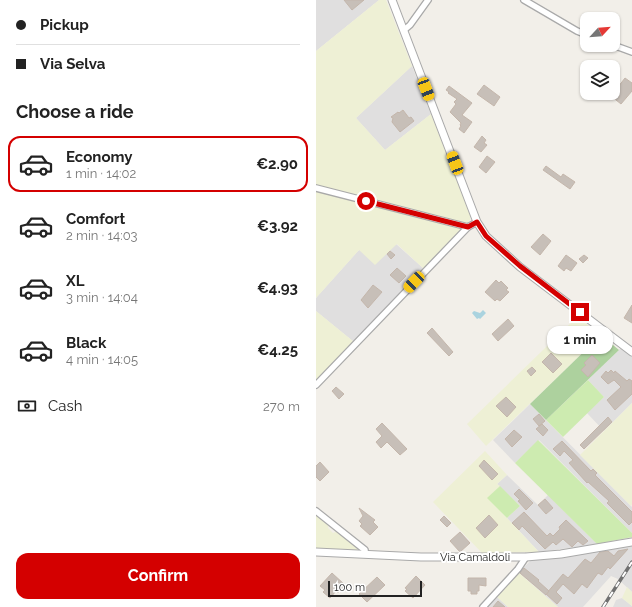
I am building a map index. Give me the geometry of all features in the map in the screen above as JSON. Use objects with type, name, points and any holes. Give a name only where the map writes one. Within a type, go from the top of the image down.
[{"type":"street","points":[[392,0],[477,222],[486,236],[520,266],[632,352]]},
{"type":"street","points":[[404,30],[410,25],[428,0]]},
{"type":"street","points":[[524,0],[580,32]]},
{"type":"street","points":[[620,48],[632,52]]},
{"type":"street","points":[[316,188],[468,227]]},
{"type":"street","points":[[316,385],[468,227],[477,222]]},
{"type":"street","points":[[316,511],[365,550],[365,554]]},
{"type":"street","name":"Via Camaldoli","points":[[316,552],[420,557],[526,557],[561,554],[632,542]]},
{"type":"street","points":[[483,607],[518,569],[526,557]]},
{"type":"shaded area","points":[[316,0],[379,0],[316,51]]},
{"type":"shaded area","points":[[412,66],[431,114],[385,150],[356,118]]},
{"type":"shaded area","points":[[396,244],[424,269],[354,342],[316,311],[316,298],[359,250]]},
{"type":"shaded area","points":[[622,347],[632,355],[632,403],[604,431],[587,413],[604,397],[588,380]]},
{"type":"shaded area","points":[[530,404],[632,507],[632,533],[539,440],[515,463],[493,440]]},
{"type":"shaded area","points":[[507,475],[538,505],[548,495],[597,544],[539,552],[507,518],[520,506],[497,484]]},
{"type":"shaded area","points":[[632,546],[632,592],[618,579],[611,576],[583,607],[558,607],[519,573],[530,561]]},
{"type":"shaded area","points":[[497,597],[508,607],[487,607]]},
{"type":"shaded area","points":[[622,598],[632,607],[613,607],[616,600]]},
{"type":"green space","points":[[379,0],[386,0],[412,66],[356,118],[385,150],[431,114],[470,215],[470,220],[468,223],[464,224],[316,186],[316,51]]},
{"type":"green space","points":[[316,191],[463,229],[424,269],[397,244],[375,265],[359,250],[316,298]]},
{"type":"green space","points":[[316,311],[354,342],[316,383]]},
{"type":"green space","points":[[577,317],[601,335],[486,446],[467,424]]},
{"type":"green space","points":[[601,335],[619,350],[546,420],[530,404]]},
{"type":"green space","points":[[588,380],[604,397],[563,437],[546,420]]},
{"type":"green space","points":[[632,403],[632,504],[631,506],[580,455]]},
{"type":"green space","points":[[538,440],[632,533],[632,537],[597,544],[515,463]]},
{"type":"green space","points":[[485,451],[507,475],[497,484],[500,486],[488,498],[539,552],[482,553],[433,502]]},
{"type":"green space","points":[[500,486],[520,506],[507,518],[487,498]]},
{"type":"green space","points":[[316,515],[329,524],[328,528],[333,533],[338,531],[362,551],[316,548]]},
{"type":"green space","points":[[519,573],[558,607],[508,607],[497,597]]},
{"type":"green space","points":[[627,587],[632,592],[632,606],[622,598]]},
{"type":"water","points":[[483,310],[486,313],[480,319],[477,319],[472,313],[474,311],[480,313]]},
{"type":"building","points":[[344,0],[364,0],[352,10]]},
{"type":"building","points":[[625,78],[632,83],[632,91],[621,104],[616,100],[620,100],[620,84]]},
{"type":"building","points":[[484,85],[500,97],[494,106],[477,94]]},
{"type":"building","points":[[449,86],[472,103],[462,115],[472,122],[464,133],[459,129],[461,123],[450,112],[456,104],[454,102],[457,99],[446,90]]},
{"type":"building","points":[[403,110],[409,118],[411,117],[414,121],[400,132],[392,122],[393,118],[391,117]]},
{"type":"building","points":[[482,136],[486,140],[484,143],[487,145],[481,152],[474,147]]},
{"type":"building","points":[[487,156],[495,162],[486,173],[479,167]]},
{"type":"building","points":[[546,166],[561,177],[563,174],[575,182],[570,189],[543,170]]},
{"type":"building","points":[[543,234],[551,241],[540,255],[531,247]]},
{"type":"building","points":[[390,251],[395,255],[391,259],[387,254]]},
{"type":"building","points":[[566,255],[577,263],[571,271],[566,268],[564,271],[558,266]]},
{"type":"building","points":[[584,255],[588,258],[583,263],[579,259]]},
{"type":"building","points":[[397,268],[406,276],[399,283],[390,275]]},
{"type":"building","points":[[496,280],[499,283],[501,281],[508,288],[506,290],[509,292],[500,301],[497,299],[495,301],[485,292]]},
{"type":"building","points":[[373,285],[382,292],[368,308],[361,300]]},
{"type":"building","points":[[632,305],[632,323],[624,318]]},
{"type":"building","points":[[508,319],[514,326],[498,341],[492,334]]},
{"type":"building","points":[[432,328],[453,352],[449,356],[427,333]]},
{"type":"building","points":[[551,353],[562,364],[553,373],[542,362]]},
{"type":"building","points":[[592,355],[600,363],[588,377],[581,370],[586,365],[584,363]]},
{"type":"building","points":[[532,367],[536,371],[531,376],[527,371]]},
{"type":"building","points":[[611,370],[614,373],[615,371],[627,381],[629,379],[632,381],[632,394],[615,410],[607,400],[621,387],[614,380],[608,384],[601,377],[606,371],[608,373]]},
{"type":"building","points":[[336,387],[344,394],[339,399],[332,391]]},
{"type":"building","points":[[506,397],[516,407],[507,417],[496,406]]},
{"type":"building","points":[[539,414],[545,421],[539,426],[533,419]]},
{"type":"building","points":[[608,417],[612,422],[584,449],[580,445]]},
{"type":"building","points":[[382,423],[407,449],[400,455],[387,442],[381,448],[376,442],[382,436],[376,429]]},
{"type":"building","points":[[542,424],[548,430],[543,436],[536,429]]},
{"type":"building","points":[[514,430],[522,437],[512,447],[505,439]]},
{"type":"building","points":[[562,441],[591,471],[593,469],[597,473],[595,475],[632,512],[632,522],[629,525],[607,503],[609,501],[588,482],[587,483],[569,463],[573,460],[564,451],[560,456],[553,449]]},
{"type":"building","points":[[484,460],[498,474],[492,480],[479,466]]},
{"type":"building","points":[[320,462],[329,472],[320,481],[316,477],[316,466]]},
{"type":"building","points":[[519,489],[533,503],[526,510],[514,494]]},
{"type":"building","points":[[545,499],[553,508],[546,514],[538,505]]},
{"type":"building","points":[[359,508],[375,520],[373,522],[378,527],[370,535],[360,526],[362,524],[359,521],[363,516]]},
{"type":"building","points":[[524,512],[547,536],[550,533],[553,536],[566,520],[588,541],[583,545],[578,541],[572,547],[563,539],[556,545],[553,542],[545,549],[522,526],[519,530],[512,523]]},
{"type":"building","points":[[489,515],[498,525],[485,538],[476,528]]},
{"type":"building","points":[[444,516],[451,523],[447,527],[440,520]]},
{"type":"building","points":[[460,532],[470,543],[460,552],[450,541]]},
{"type":"building","points":[[628,549],[610,569],[608,567],[602,575],[598,573],[587,588],[582,584],[574,594],[563,584],[556,592],[562,598],[557,604],[546,594],[563,574],[568,578],[585,559],[591,563],[600,552],[608,551],[614,556],[618,551]]},
{"type":"building","points":[[524,568],[539,580],[538,581],[549,591],[546,595],[520,573]]},
{"type":"building","points":[[332,573],[345,585],[338,593],[336,591],[330,598],[323,592],[325,590],[320,586]]},
{"type":"building","points":[[416,576],[425,585],[413,598],[405,591],[407,589],[405,588]]},
{"type":"building","points":[[377,577],[385,585],[367,602],[359,594]]},
{"type":"building","points":[[468,578],[486,578],[486,586],[479,585],[479,591],[477,591],[477,594],[471,594],[471,591],[468,591]]},
{"type":"building","points":[[498,601],[505,607],[493,607]]},
{"type":"railway","points":[[603,607],[632,562]]},
{"type":"route","points":[[366,201],[468,227],[477,222],[486,236],[520,266],[580,312]]}]
